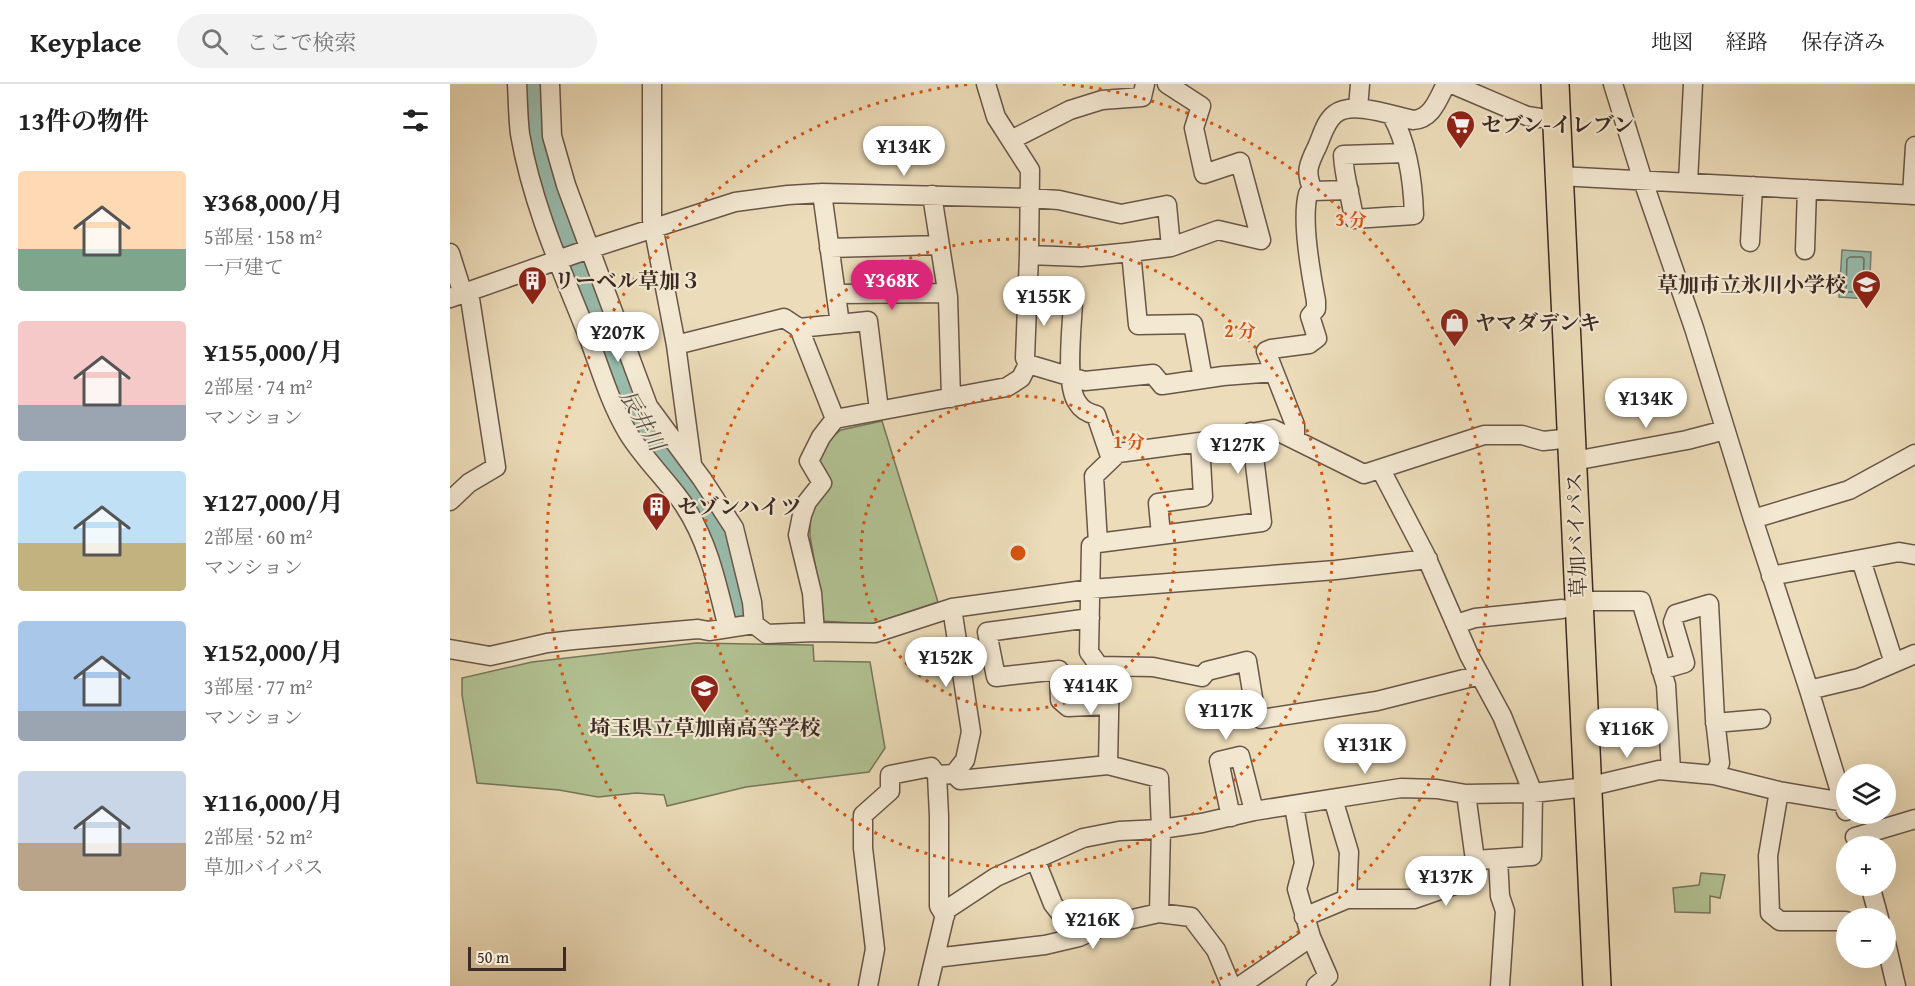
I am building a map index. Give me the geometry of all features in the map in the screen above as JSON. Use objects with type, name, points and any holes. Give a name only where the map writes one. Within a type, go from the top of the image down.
[{"type":"highway","name":"草加バイパス","points":[[1539,84],[1567,446]]},
{"type":"highway","name":"草加バイパス","points":[[1555,84],[1570,605],[1579,789],[1597,986]]},
{"type":"highway","name":"草加バイパス","points":[[1579,789],[1579,986]]},
{"type":"street","points":[[517,84],[520,132],[536,199],[621,419],[640,450],[682,503],[702,537],[711,560],[728,628]]},
{"type":"street","points":[[550,84],[552,136],[587,250],[648,406],[734,528],[752,602],[754,624]]},
{"type":"street","points":[[652,84],[651,204],[676,345],[692,466]]},
{"type":"street","points":[[986,84],[996,117],[1030,170],[1025,358],[1028,364],[1085,381],[1153,374],[1162,385],[1274,372]]},
{"type":"street","points":[[1011,140],[1081,106],[1102,100],[1142,97],[1145,84]]},
{"type":"street","points":[[1029,255],[1081,257],[1171,247],[1218,230],[1261,240],[1240,162],[1204,174],[1194,128],[1201,106],[1167,84]]},
{"type":"street","points":[[1358,108],[1360,84]]},
{"type":"street","points":[[1313,191],[1309,181],[1308,165],[1326,126],[1335,114],[1345,109],[1358,108],[1421,120],[1435,105],[1446,84]]},
{"type":"street","points":[[1452,84],[1527,116],[1540,118]]},
{"type":"street","points":[[1613,84],[1643,181],[1694,328],[1836,776]]},
{"type":"street","points":[[1688,182],[1693,84]]},
{"type":"street","points":[[1392,116],[1397,124],[1406,153],[1413,185],[1414,215],[1354,219],[1344,174],[1343,155],[1406,153]]},
{"type":"street","points":[[1559,176],[1914,195],[1915,146]]},
{"type":"street","points":[[1750,242],[1753,186]]},
{"type":"street","points":[[1805,250],[1807,189]]},
{"type":"street","points":[[1295,439],[1295,425],[1266,351],[1309,344],[1317,338],[1310,316],[1316,309],[1316,301],[1308,245],[1306,202],[1308,194],[1313,191],[1349,190]]},
{"type":"street","points":[[460,295],[654,227],[735,202],[788,195],[822,193],[1030,198],[1059,200],[1121,214],[1167,205],[1171,247]]},
{"type":"street","points":[[822,193],[840,324]]},
{"type":"street","points":[[933,195],[947,293],[951,398]]},
{"type":"street","points":[[829,248],[940,245]]},
{"type":"street","points":[[1131,252],[1138,325],[1193,324],[1203,379]]},
{"type":"street","points":[[450,253],[496,467],[469,483],[450,501]]},
{"type":"street","points":[[836,294],[947,293]]},
{"type":"street","points":[[1027,299],[1070,300],[1073,303],[1071,378],[1076,401],[1087,413],[1096,415],[1111,459]]},
{"type":"street","points":[[676,345],[784,318],[799,328],[835,419]]},
{"type":"street","points":[[799,328],[868,321],[879,410]]},
{"type":"street","points":[[815,632],[812,593],[798,535],[807,502],[822,483],[809,461],[821,437],[835,419],[1007,387],[1022,378],[1028,364]]},
{"type":"street","points":[[1098,543],[1094,476],[1118,453],[1273,429],[1365,474],[1484,435],[1522,435],[1567,446],[1687,440],[1725,430]]},
{"type":"street","points":[[1251,432],[1262,522],[1098,543],[1091,546],[1089,652],[1099,666],[1153,667],[1202,677],[1207,671],[1247,662],[1256,716],[1261,719],[1377,701],[1480,675]]},
{"type":"street","points":[[1161,535],[1158,503],[1203,497],[1200,442]]},
{"type":"street","points":[[1753,519],[1850,490],[1911,462]]},
{"type":"street","points":[[1381,470],[1428,559],[1480,675],[1502,716],[1533,793],[1532,856],[1474,860]]},
{"type":"street","points":[[1771,576],[1899,552],[1915,555]]},
{"type":"street","points":[[450,649],[490,656],[547,643],[754,624],[767,634],[875,633],[952,608],[1091,589],[1336,570],[1428,559]]},
{"type":"street","points":[[1861,560],[1894,663]]},
{"type":"street","points":[[1456,624],[1475,618],[1570,605],[1641,601],[1666,685],[1671,770]]},
{"type":"street","points":[[1661,669],[1685,663],[1673,622],[1676,614],[1709,604],[1715,723],[1720,763],[1714,775]]},
{"type":"street","points":[[945,916],[939,906],[939,816],[945,774],[965,760],[971,732],[952,608]]},
{"type":"street","points":[[1090,618],[987,632],[996,677],[1059,670],[1060,700],[1068,707],[1109,705]]},
{"type":"street","points":[[1809,690],[1859,678],[1915,654]]},
{"type":"street","points":[[1108,765],[1110,667]]},
{"type":"street","points":[[1715,723],[1761,719]]},
{"type":"street","points":[[1231,817],[1219,761],[1240,756],[1254,811]]},
{"type":"street","points":[[868,986],[875,949],[863,848],[863,816],[890,791],[890,776],[931,767],[960,780],[1108,765],[1159,778],[1161,829],[1159,913]]},
{"type":"street","points":[[928,986],[946,910],[996,877],[1083,838],[1119,831],[1161,829],[1254,811],[1401,788],[1437,789],[1466,794],[1533,793],[1579,789],[1659,770],[1714,775],[1836,805]]},
{"type":"street","points":[[1779,791],[1768,856],[1770,913],[1780,921],[1836,921]]},
{"type":"street","points":[[1304,917],[1347,899],[1414,899],[1463,882],[1474,860],[1466,794]]},
{"type":"street","points":[[1333,799],[1349,852],[1347,899]]},
{"type":"street","points":[[1294,806],[1304,863],[1297,890],[1311,937],[1328,976],[1316,986]]},
{"type":"street","points":[[1872,836],[1915,819]]},
{"type":"street","points":[[1035,859],[1053,904],[1079,937]]},
{"type":"street","points":[[1498,859],[1500,896],[1505,910],[1500,986]]},
{"type":"street","points":[[935,958],[1045,945],[1079,937],[1106,925],[1159,913],[1191,917],[1216,950],[1231,986]]},
{"type":"street","points":[[1240,986],[1311,937]]},
{"type":"street","points":[[1892,968],[1896,986]]},
{"type":"green space","points":[[882,421],[938,602],[872,624],[822,621],[820,592],[810,536],[810,515],[817,463],[827,441],[841,430]]},
{"type":"green space","points":[[696,643],[813,645],[814,661],[870,662],[885,748],[869,772],[746,787],[667,806],[664,795],[636,793],[598,797],[559,790],[477,783],[462,695],[462,678],[532,662]]},
{"type":"green space","points":[[1701,873],[1725,875],[1720,898],[1710,896],[1710,913],[1675,912],[1673,888],[1699,885]]},
{"type":"water","points":[[1842,250],[1871,252],[1869,299],[1839,297]]},
{"type":"waterway","name":"辰井川","points":[[532,84],[533,128],[542,169],[618,377],[635,416],[649,438],[700,501],[721,543],[737,608]]},
{"type":"place","name":"セブン-イレブン","points":[[1460,150]]},
{"type":"place","name":"リーベル草加３","points":[[533,306]]},
{"type":"place","name":"草加市立氷川小学校","points":[[1867,310]]},
{"type":"place","name":"ヤマダデンキ","points":[[1454,348]]},
{"type":"place","name":"セゾンハイツ","points":[[656,532]]},
{"type":"place","name":"埼玉県立草加南高等学校","points":[[705,714]]}]
